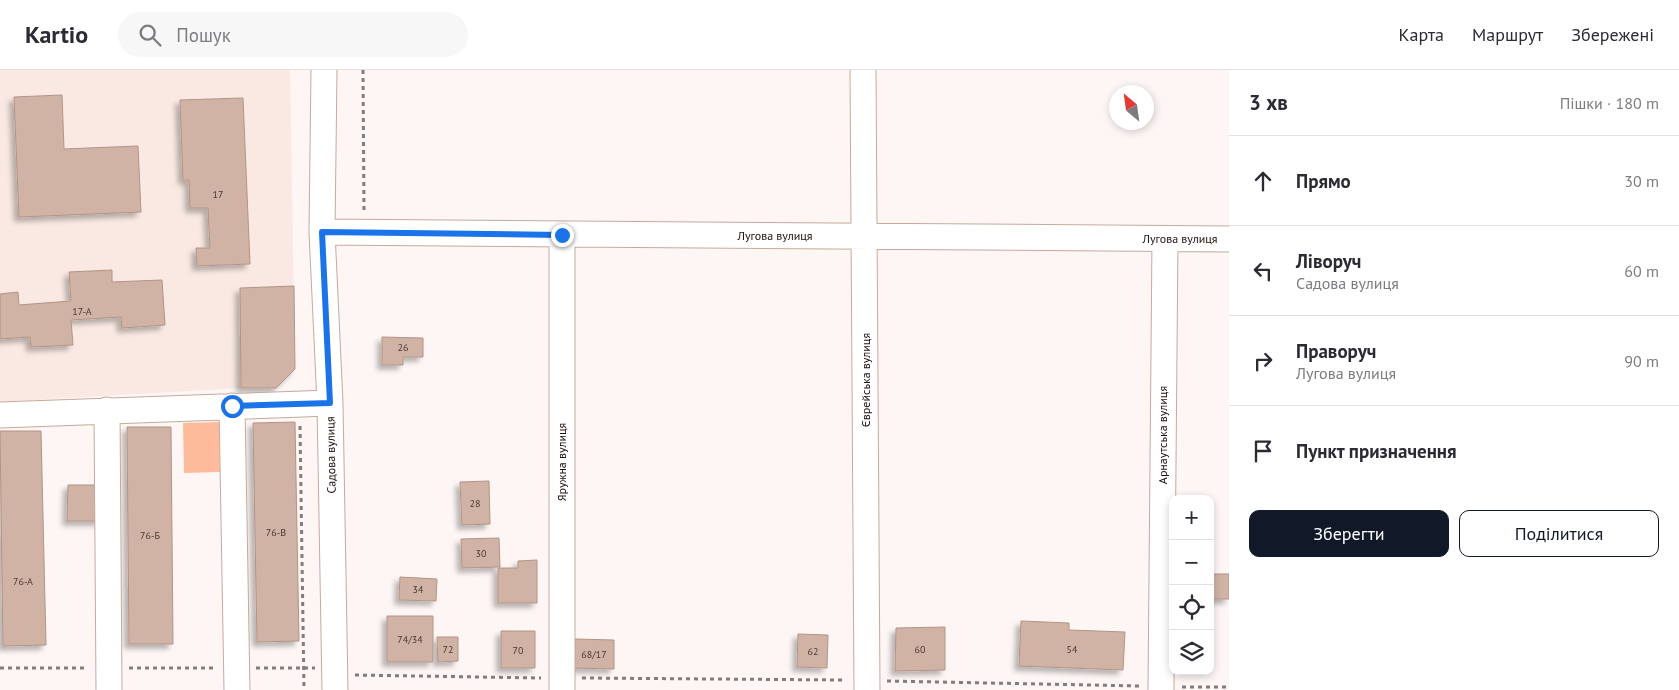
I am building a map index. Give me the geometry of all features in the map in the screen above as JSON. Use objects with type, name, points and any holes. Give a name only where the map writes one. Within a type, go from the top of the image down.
[{"type":"street","name":"Садова вулиця","points":[[324,70],[322,232],[330,403],[335,679]]},
{"type":"street","name":"Єврейська вулиця","points":[[864,70],[867,685]]},
{"type":"street","name":"Лугова вулиця","points":[[322,232],[1229,239]]},
{"type":"street","name":"Яружна вулиця","points":[[562,235],[562,684]]},
{"type":"street","name":"Арнаутська вулиця","points":[[1161,688],[1165,239]]},
{"type":"street","points":[[0,415],[330,403]]},
{"type":"street","points":[[232,406],[237,679]]},
{"type":"street","points":[[107,410],[109,679]]},
{"type":"path","points":[[363,70],[364,232]]},
{"type":"path","points":[[300,404],[304,690]]},
{"type":"path","points":[[0,668],[109,679],[237,679],[303,668],[335,679],[351,675],[562,684],[1229,687]]},
{"type":"shaded area","points":[[0,70],[290,70],[295,369],[276,388],[241,388],[0,402]]},
{"type":"shaded area","points":[[219,422],[220,472],[184,473],[183,423]]},
{"type":"building","points":[[62,95],[64,149],[138,146],[141,212],[19,217],[14,97]]},
{"type":"building","points":[[243,98],[250,264],[197,266],[196,248],[210,248],[208,208],[190,208],[189,180],[183,180],[180,100]]},
{"type":"building","points":[[112,270],[112,282],[162,280],[165,325],[122,328],[121,317],[71,320],[73,345],[31,347],[30,337],[0,339],[0,294],[18,292],[19,305],[71,301],[69,272]]},
{"type":"building","points":[[294,286],[295,369],[276,388],[241,388],[240,288]]},
{"type":"building","points":[[382,337],[423,338],[423,357],[403,357],[403,365],[382,365]]},
{"type":"building","points":[[295,422],[299,641],[257,642],[253,423]]},
{"type":"building","points":[[127,427],[171,427],[173,644],[129,644]]},
{"type":"building","points":[[0,431],[41,431],[46,645],[3,646]]},
{"type":"building","points":[[489,481],[490,524],[462,525],[460,482]]},
{"type":"building","points":[[68,485],[102,485],[102,521],[67,521]]},
{"type":"building","points":[[499,538],[500,567],[462,568],[461,539]]},
{"type":"building","points":[[537,560],[537,603],[498,603],[498,568],[518,568],[518,561]]},
{"type":"building","points":[[1214,574],[1229,574],[1229,599],[1214,599]]},
{"type":"building","points":[[400,577],[437,579],[436,601],[399,600]]},
{"type":"building","points":[[387,616],[433,616],[433,662],[387,662]]},
{"type":"building","points":[[1021,621],[1069,623],[1069,630],[1125,632],[1123,670],[1019,666]]},
{"type":"building","points":[[945,627],[945,670],[895,671],[896,628]]},
{"type":"building","points":[[501,631],[535,631],[535,668],[501,668]]},
{"type":"building","points":[[798,634],[828,635],[827,668],[797,667]]},
{"type":"building","points":[[437,637],[458,637],[458,661],[438,662]]},
{"type":"building","points":[[575,639],[614,640],[614,669],[574,668]]},
{"type":"route","points":[[232,406],[330,403],[322,232],[562,235]]}]
